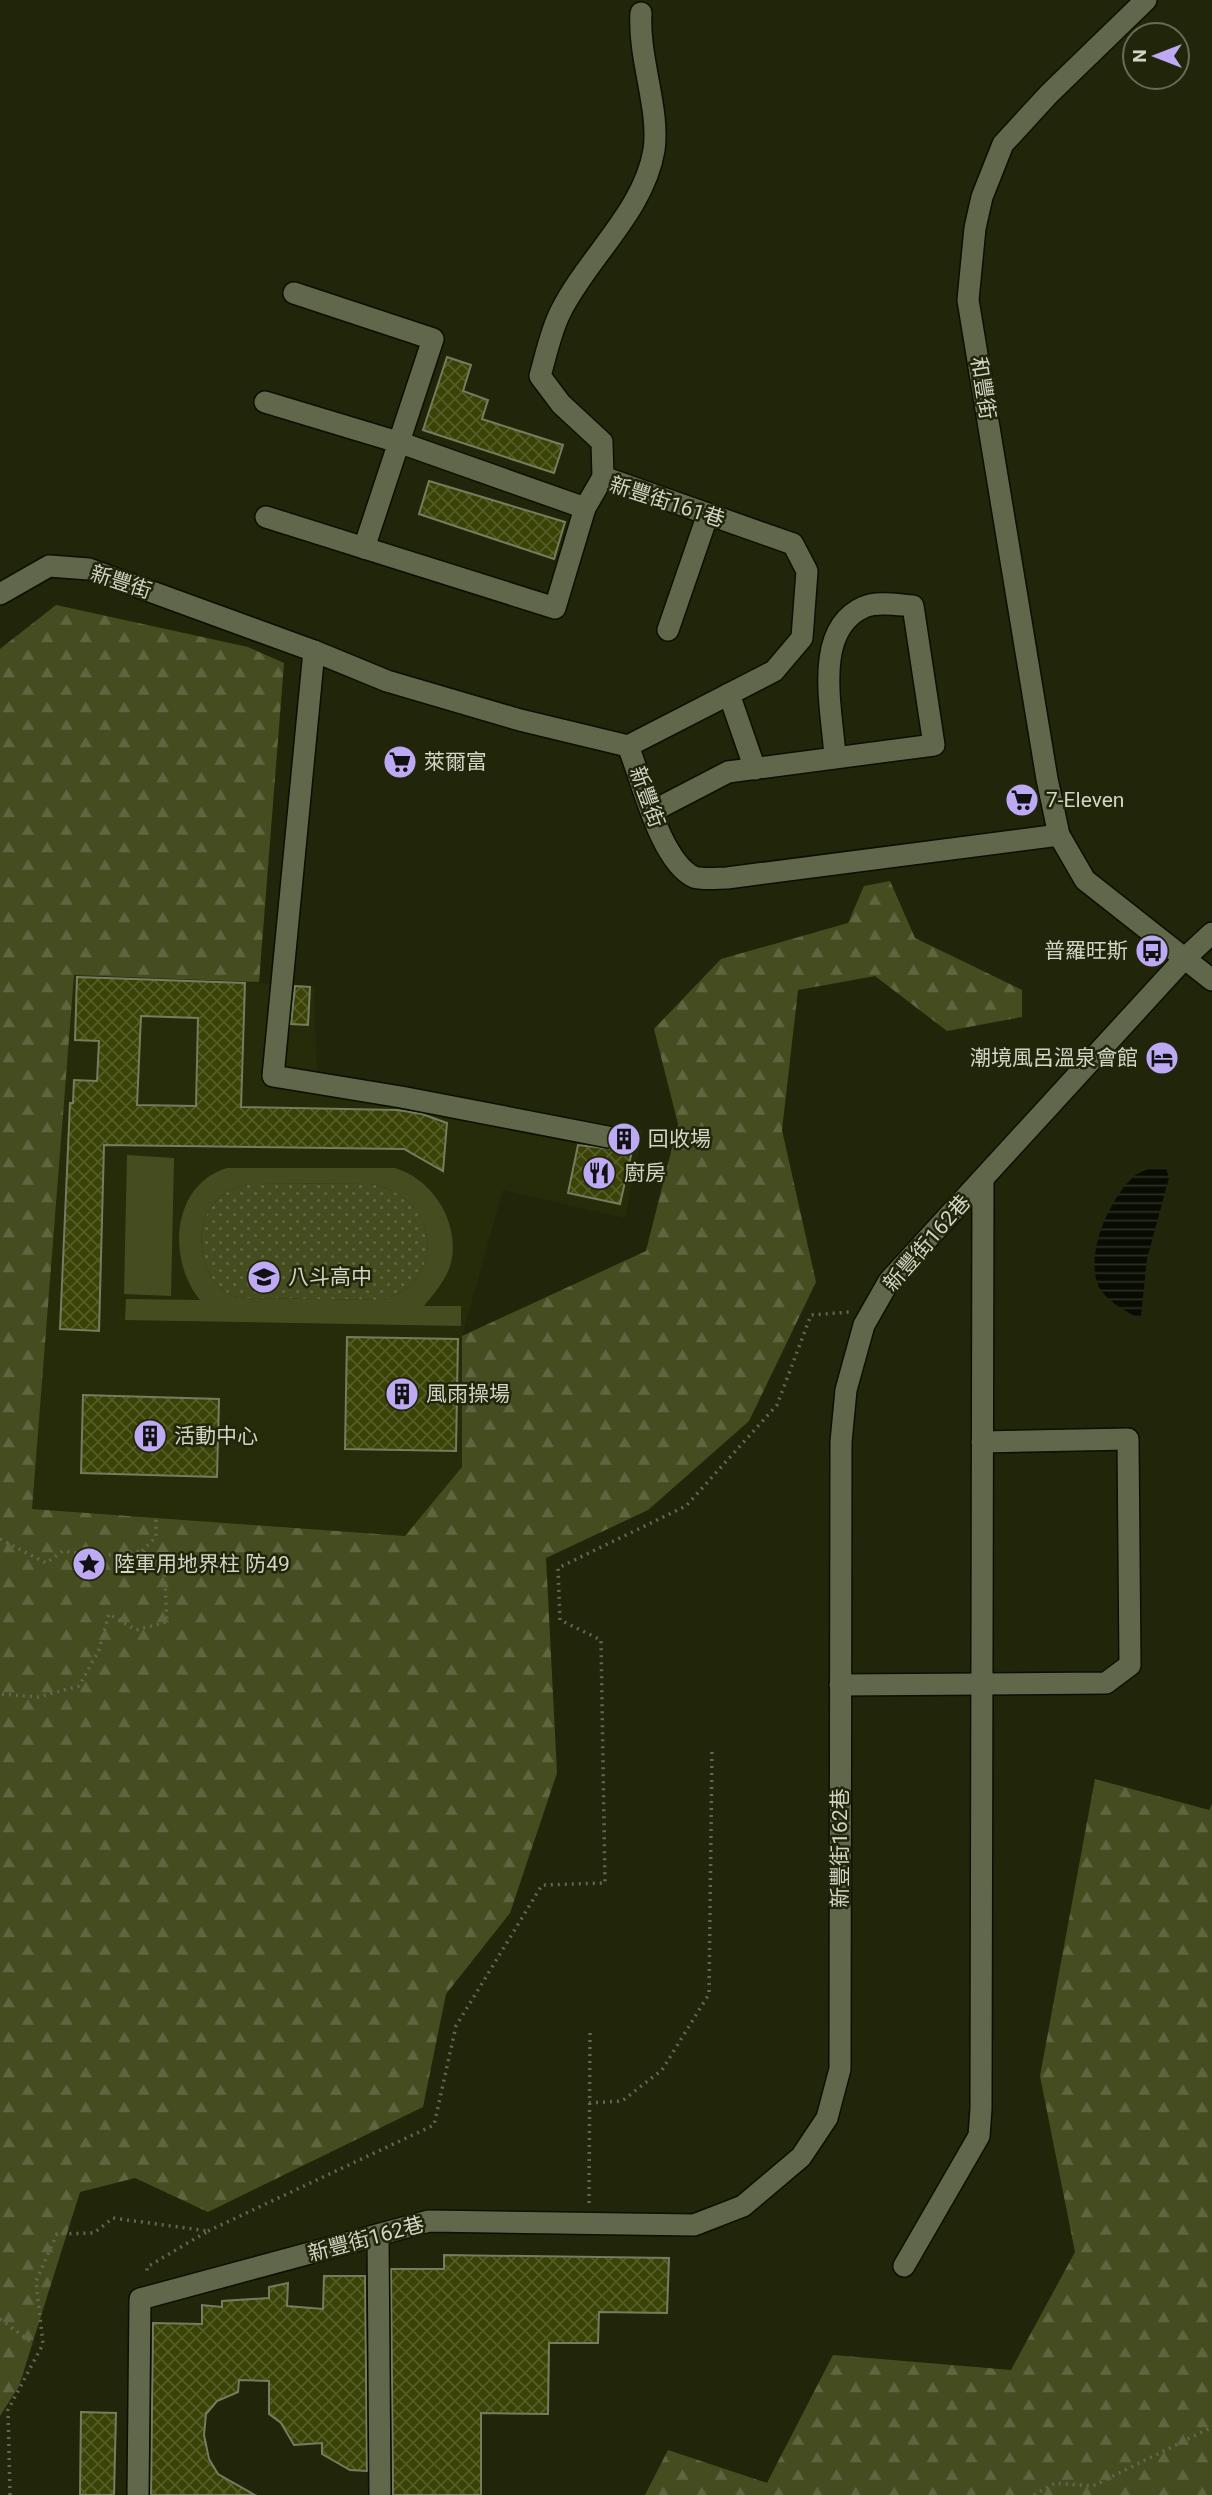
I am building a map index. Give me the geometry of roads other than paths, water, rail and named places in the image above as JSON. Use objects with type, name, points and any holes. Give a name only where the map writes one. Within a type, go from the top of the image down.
[{"type":"street","name":"和豐街","points":[[1059,835],[1042,752],[968,281],[982,197],[1003,144],[1049,94],[1146,0]]},
{"type":"street","points":[[603,477],[602,442],[561,404],[540,376],[560,312],[643,187],[654,149],[650,101],[639,38],[641,13]]},
{"type":"street","points":[[294,293],[432,339],[401,443],[364,548]]},
{"type":"street","name":"新豐街161巷","points":[[265,402],[401,443],[585,508],[603,477],[793,544],[807,571],[802,638],[774,671],[628,746]]},
{"type":"street","points":[[266,517],[555,608],[585,508]]},
{"type":"street","points":[[668,630],[708,514]]},
{"type":"street","name":"新豐街","points":[[0,594],[49,566],[89,569],[314,651],[387,681],[520,720],[628,746],[662,836],[677,864],[696,878],[727,878],[1059,835]]},
{"type":"street","points":[[653,811],[728,772],[755,769],[933,745],[914,606],[867,605],[847,617],[838,631],[830,658],[835,758]]},
{"type":"street","points":[[314,651],[273,1076],[401,1097],[608,1138]]},
{"type":"street","points":[[729,694],[755,769]]},
{"type":"street","points":[[1059,835],[1086,880],[1182,960],[1212,981]]},
{"type":"street","name":"新豐街162巷","points":[[138,2495],[144,2298],[429,2221],[694,2225],[743,2206],[801,2157],[827,2118],[840,2069],[841,1441],[846,1390],[864,1325],[889,1281],[1182,960],[1212,933]]},
{"type":"street","points":[[904,2266],[979,2136],[983,1180]]},
{"type":"street","points":[[841,1685],[1105,1683],[1130,1665],[1128,1439],[982,1442]]},
{"type":"street","points":[[378,2235],[380,2495]]},
{"type":"place","name":"萊爾富","points":[[400,762]]},
{"type":"place","name":"7-Eleven","points":[[1022,800]]},
{"type":"place","name":"普羅旺斯","points":[[1152,951]]},
{"type":"place","name":"潮境風呂溫泉會館","points":[[1162,1058]]},
{"type":"place","name":"回收場","points":[[624,1139]]},
{"type":"place","name":"廚房","points":[[599,1173]]},
{"type":"place","name":"八斗高中","points":[[264,1277]]},
{"type":"place","name":"風雨操場","points":[[402,1394]]},
{"type":"place","name":"活動中心","points":[[150,1436]]},
{"type":"place","name":"陸軍用地界柱 防49","points":[[89,1564]]}]
